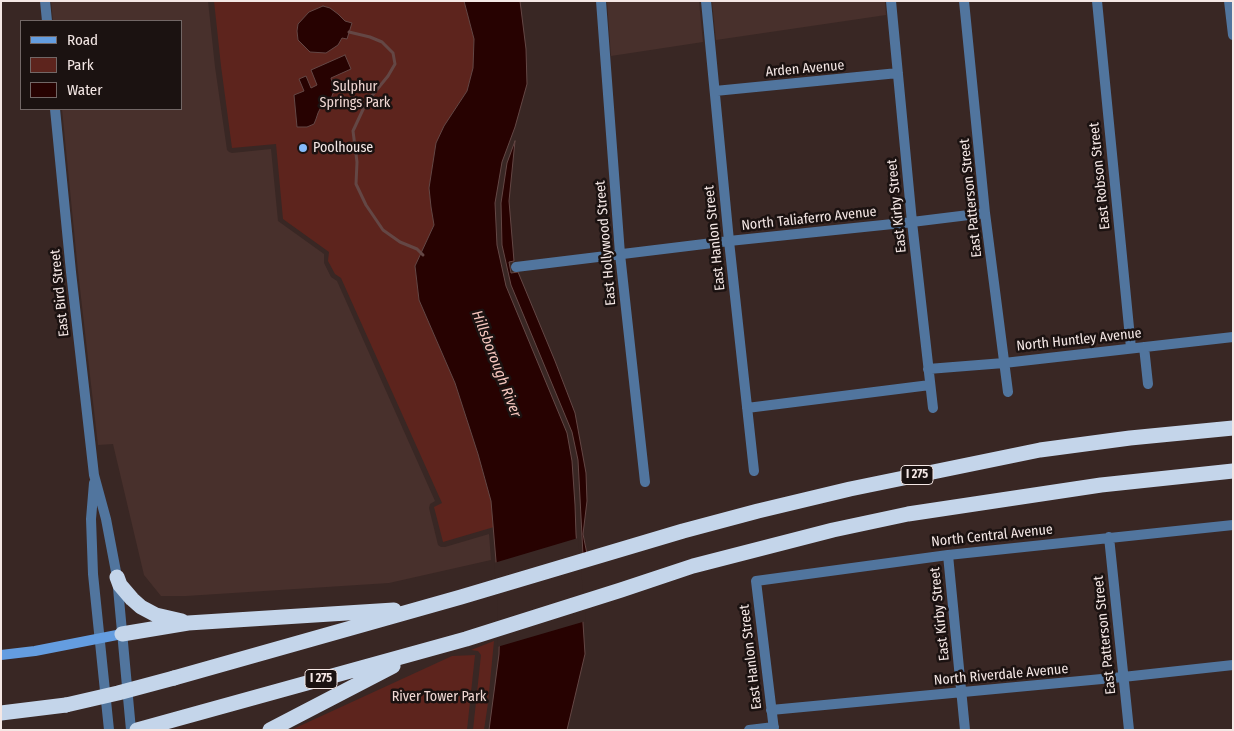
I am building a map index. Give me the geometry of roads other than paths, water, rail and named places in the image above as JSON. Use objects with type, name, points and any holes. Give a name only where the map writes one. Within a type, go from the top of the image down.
[{"type":"highway","name":"I 275","points":[[1,713],[66,704],[118,693],[461,598],[748,513],[822,495],[1040,450],[1228,428]]},
{"type":"highway","name":"I 275","points":[[137,730],[466,639],[693,566],[833,530],[908,514],[1101,485],[1231,471]]},
{"type":"highway","points":[[116,577],[132,599],[148,612],[188,623]]},
{"type":"highway","points":[[122,634],[188,623],[423,608]]},
{"type":"highway","points":[[270,730],[419,652]]},
{"type":"main road","points":[[1,655],[35,651],[122,634]]},
{"type":"street","points":[[45,1],[47,20]]},
{"type":"street","name":"East Hollywood Street","points":[[600,1],[620,254],[645,482]]},
{"type":"street","name":"East Hanlon Street","points":[[706,1],[754,472]]},
{"type":"street","name":"East Kirby Street","points":[[891,1],[912,222],[933,408]]},
{"type":"street","name":"East Patterson Street","points":[[964,1],[985,212],[1008,392]]},
{"type":"street","name":"East Robson Street","points":[[1097,1],[1131,348]]},
{"type":"street","points":[[1229,1],[1233,35]]},
{"type":"street","name":"Arden Avenue","points":[[715,91],[898,73]]},
{"type":"street","name":"East Bird Street","points":[[55,110],[94,475],[106,519],[116,577],[131,730]]},
{"type":"street","name":"North Taliaferro Avenue","points":[[516,267],[985,212]]},
{"type":"street","name":"North Huntley Avenue","points":[[928,369],[1233,337]]},
{"type":"street","points":[[1144,347],[1148,384]]},
{"type":"street","points":[[747,408],[930,385]]},
{"type":"street","name":"East Bird Street","points":[[94,475],[91,519],[93,574],[109,730]]},
{"type":"street","name":"North Central Avenue","points":[[756,581],[948,555],[1233,525]]},
{"type":"street","name":"East Patterson Street","points":[[1109,537],[1129,730]]},
{"type":"street","name":"East Kirby Street","points":[[948,555],[965,730]]},
{"type":"street","name":"East Hanlon Street","points":[[756,581],[774,729]]},
{"type":"street","name":"North Riverdale Avenue","points":[[771,710],[1233,665]]},
{"type":"street","points":[[749,730],[774,729]]},
{"type":"water","name":"Hillsborough River","points":[[464,1],[520,1],[526,49],[527,84],[515,127],[502,162],[495,203],[497,245],[506,286],[567,433],[572,461],[585,654],[567,730],[489,730],[499,654],[500,609],[491,501],[455,383],[419,300],[415,266],[434,225],[429,188],[436,143],[444,126],[467,91],[473,68],[474,39]]},
{"type":"water","points":[[323,6],[330,8],[345,21],[352,23],[347,39],[342,38],[338,45],[326,53],[310,52],[298,40],[298,24],[309,12]]},
{"type":"water","points":[[345,55],[351,69],[331,78],[334,91],[330,101],[321,107],[314,124],[307,127],[297,127],[294,95],[304,91],[299,79],[306,76],[311,88],[317,85],[311,70]]},
{"type":"water","points":[[515,141],[509,201],[514,261],[509,262],[511,273],[518,272],[575,413],[586,473],[587,501],[583,534],[587,554],[583,555],[578,460],[572,432],[511,285],[502,245],[501,203],[507,163]]},
{"type":"waterway","points":[[349,32],[382,42],[393,53],[395,64],[388,76],[366,103],[353,131],[357,162],[356,184],[366,205],[383,230],[400,242],[417,249],[423,255]]},
{"type":"place","name":"Poolhouse","points":[[303,148]]},
{"type":"park label","name":"Sulphur Springs Park","points":[[355,95]]},
{"type":"park label","name":"River Tower Park","points":[[439,697]]}]
